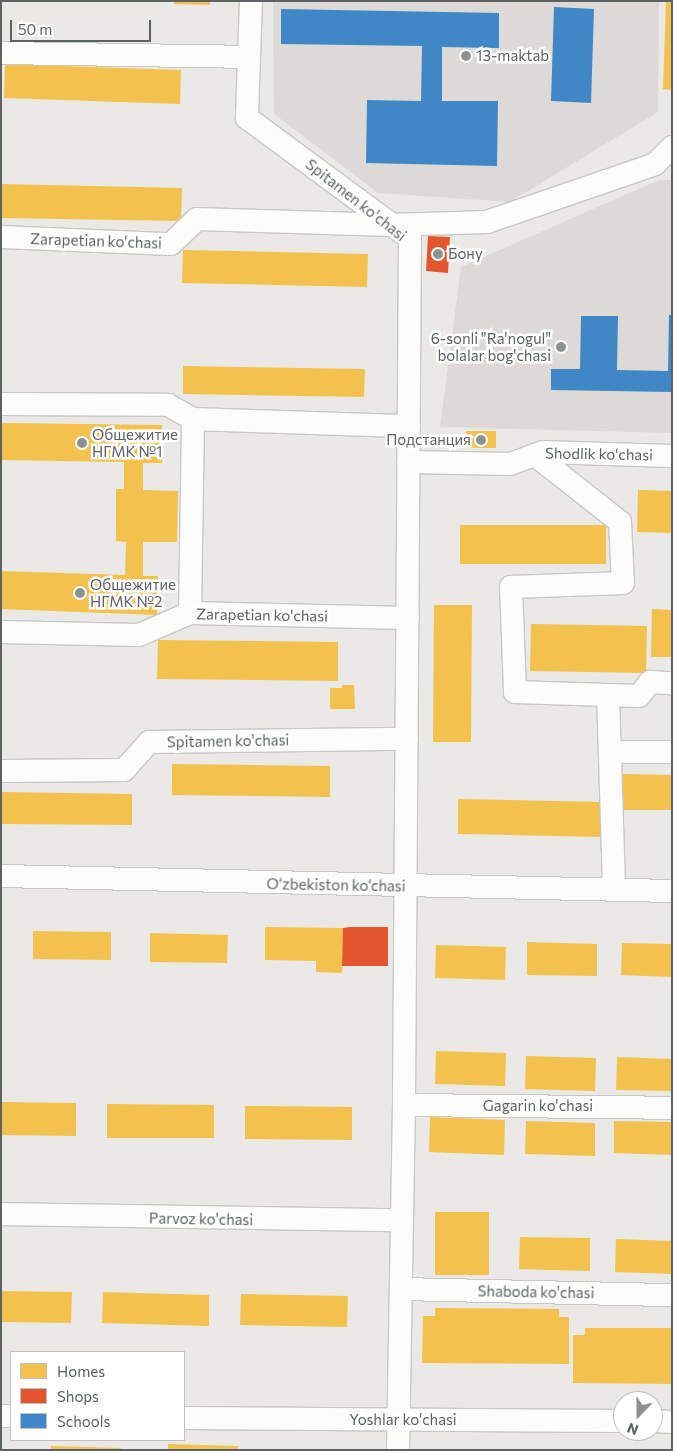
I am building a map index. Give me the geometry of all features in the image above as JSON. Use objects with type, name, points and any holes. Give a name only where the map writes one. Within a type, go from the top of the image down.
[{"type":"street","name":"Spitamen ko'chasi","points":[[251,1],[247,118],[410,238],[404,1105],[398,1450]]},
{"type":"street","points":[[1,53],[249,57]]},
{"type":"street","name":"Zarapetian ko'chasi","points":[[1,237],[171,244],[198,219],[391,225],[487,222],[654,164],[672,147]]},
{"type":"street","points":[[1,404],[168,405],[193,419],[409,426]]},
{"type":"street","points":[[190,613],[193,419]]},
{"type":"street","name":"Shodlik ko'chasi","points":[[408,462],[510,464],[543,452],[672,456]]},
{"type":"street","points":[[535,455],[620,522],[622,583],[511,587],[515,692],[639,696],[650,682],[672,683]]},
{"type":"street","name":"Zarapetian ko'chasi","points":[[1,632],[139,635],[190,613],[408,618]]},
{"type":"street","points":[[608,695],[614,890]]},
{"type":"street","name":"Spitamen ko'chasi","points":[[1,771],[124,770],[149,742],[407,739]]},
{"type":"street","points":[[610,752],[672,752]]},
{"type":"street","name":"O‘zbekiston ko‘chasi","points":[[1,876],[406,887],[672,891]]},
{"type":"street","name":"Gagarin ko'chasi","points":[[404,1105],[672,1108]]},
{"type":"street","name":"Parvoz ko'chasi","points":[[1,1214],[402,1220]]},
{"type":"street","name":"Shaboda ko'chasi","points":[[401,1289],[672,1295]]},
{"type":"street","name":"Yoshlar ko'chasi","points":[[185,1418],[613,1421]]},
{"type":"shaded area","name":"13-maktab","points":[[273,1],[659,1],[658,112],[510,202],[378,193],[274,114]]},
{"type":"shaded area","name":"6-sonli \"Ra'nogul\" bolalar bog'chasi","points":[[659,180],[672,180],[672,433],[440,427],[461,267]]},
{"type":"building: Homes","points":[[174,1],[210,1],[210,5],[174,4]]},
{"type":"building: Homes","points":[[666,1],[672,1],[672,90],[663,89]]},
{"type":"building: Homes","points":[[5,64],[181,70],[180,104],[4,98]]},
{"type":"building: Homes","points":[[1,184],[182,188],[181,221],[1,218]]},
{"type":"building: Homes","points":[[183,250],[368,254],[367,287],[182,283]]},
{"type":"building: Homes","points":[[183,366],[365,369],[364,397],[183,394]]},
{"type":"building: Homes","points":[[1,423],[162,425],[162,463],[143,463],[143,490],[178,491],[177,542],[143,542],[143,576],[158,576],[157,615],[1,609],[1,571],[125,575],[126,542],[116,541],[116,489],[124,489],[124,462],[1,460]]},
{"type":"building: Homes","name":"Подстанция","points":[[466,431],[496,431],[496,448],[467,448]]},
{"type":"building: Homes","points":[[638,490],[672,491],[672,533],[637,532]]},
{"type":"building: Homes","points":[[460,525],[606,525],[606,564],[460,564]]},
{"type":"building: Homes","points":[[434,605],[472,605],[471,742],[433,742]]},
{"type":"building: Homes","points":[[652,609],[672,610],[672,657],[651,657]]},
{"type":"building: Homes","points":[[531,624],[647,626],[646,673],[530,671]]},
{"type":"building: Homes","points":[[158,640],[338,642],[338,681],[157,679]]},
{"type":"building: Homes","points":[[342,685],[354,685],[355,709],[330,709],[330,688],[342,688]]},
{"type":"building: Homes","points":[[172,764],[330,766],[330,797],[172,795]]},
{"type":"building: Homes","points":[[623,774],[672,775],[672,810],[622,810]]},
{"type":"building: Homes","points":[[1,792],[132,794],[132,825],[1,824]]},
{"type":"building: Homes","points":[[458,799],[601,802],[601,837],[458,834]]},
{"type":"building: Homes","points":[[265,927],[343,928],[342,973],[316,972],[316,961],[265,960]]},
{"type":"building: Homes","points":[[33,931],[111,932],[111,960],[33,959]]},
{"type":"building: Homes","points":[[150,933],[228,935],[227,963],[150,962]]},
{"type":"building: Homes","points":[[527,942],[597,944],[597,976],[527,975]]},
{"type":"building: Homes","points":[[622,943],[672,944],[672,977],[621,975]]},
{"type":"building: Homes","points":[[436,945],[506,947],[505,980],[435,978]]},
{"type":"building: Homes","points":[[436,1051],[506,1053],[505,1086],[435,1084]]},
{"type":"building: Homes","points":[[526,1056],[596,1058],[595,1091],[525,1089]]},
{"type":"building: Homes","points":[[617,1057],[672,1059],[672,1091],[616,1090]]},
{"type":"building: Homes","points":[[1,1102],[76,1103],[76,1136],[1,1135]]},
{"type":"building: Homes","points":[[107,1104],[214,1105],[214,1138],[107,1138]]},
{"type":"building: Homes","points":[[245,1106],[352,1107],[352,1140],[245,1139]]},
{"type":"building: Homes","points":[[430,1117],[505,1120],[504,1155],[429,1152]]},
{"type":"building: Homes","points":[[526,1121],[595,1123],[595,1156],[525,1154]]},
{"type":"building: Homes","points":[[614,1121],[672,1122],[672,1155],[614,1153]]},
{"type":"building: Homes","points":[[435,1212],[489,1212],[489,1275],[435,1275]]},
{"type":"building: Homes","points":[[520,1237],[590,1238],[590,1271],[519,1269]]},
{"type":"building: Homes","points":[[616,1239],[672,1241],[672,1274],[615,1272]]},
{"type":"building: Homes","points":[[1,1291],[72,1292],[71,1323],[1,1322]]},
{"type":"building: Homes","points":[[103,1292],[209,1295],[209,1326],[102,1323]]},
{"type":"building: Homes","points":[[241,1294],[348,1296],[347,1327],[240,1325]]},
{"type":"building: Homes","points":[[435,1308],[559,1309],[559,1317],[569,1317],[569,1364],[422,1363],[423,1316],[435,1316]]},
{"type":"building: Homes","points":[[585,1328],[672,1328],[672,1384],[573,1383],[573,1335],[585,1335]]},
{"type":"building: Homes","points":[[168,1444],[238,1446],[238,1450],[168,1450]]},
{"type":"building: Homes","points":[[51,1446],[121,1448],[121,1450],[51,1450]]},
{"type":"building: Shops","name":"Бону","points":[[428,236],[450,237],[448,273],[426,271]]},
{"type":"building: Shops","points":[[388,927],[388,966],[342,966],[343,928]]},
{"type":"building: Schools","points":[[554,7],[594,9],[591,103],[551,101]]},
{"type":"building: Schools","points":[[281,9],[499,13],[499,48],[442,47],[442,101],[498,101],[497,166],[366,163],[367,100],[421,101],[422,46],[281,44]]},
{"type":"building: Schools","points":[[669,315],[672,315],[672,392],[551,390],[551,369],[580,369],[581,316],[618,316],[617,370],[668,371]]},
{"type":"place","name":"13-maktab","points":[[466,56]]},
{"type":"place","name":"Бону","points":[[438,254]]},
{"type":"place","name":"6-sonli \"Ra'nogul\" bolalar bog'chasi","points":[[561,347]]},
{"type":"place","name":"Подстанция","points":[[481,440]]},
{"type":"place","name":"Общежитие НГМК №1","points":[[82,443]]},
{"type":"place","name":"Общежитие НГМК №2","points":[[80,593]]}]
